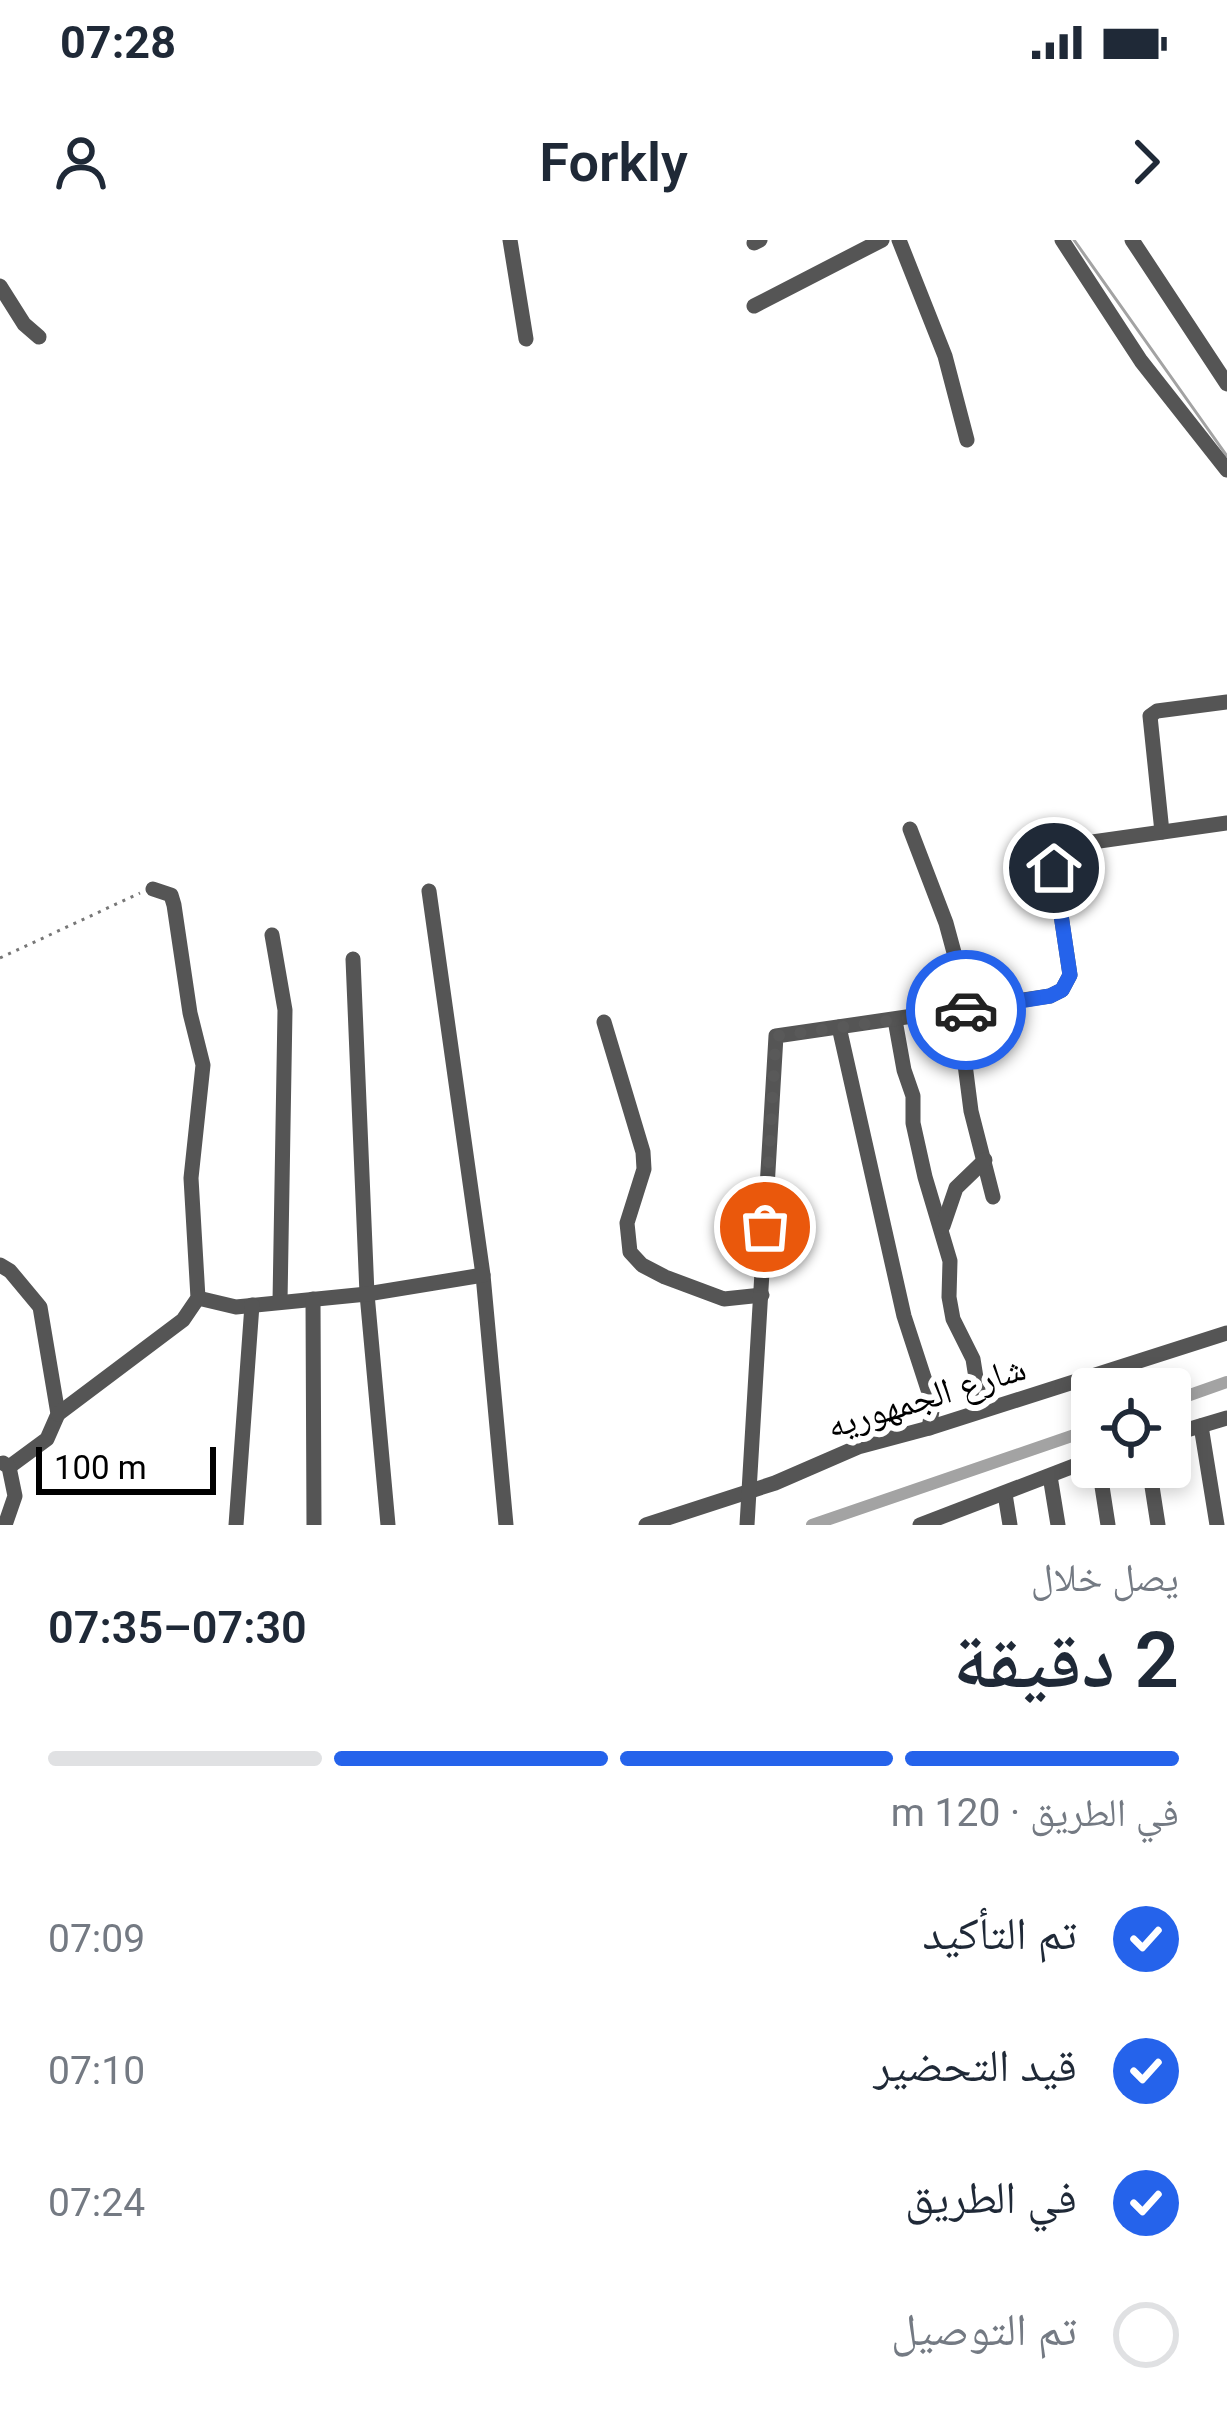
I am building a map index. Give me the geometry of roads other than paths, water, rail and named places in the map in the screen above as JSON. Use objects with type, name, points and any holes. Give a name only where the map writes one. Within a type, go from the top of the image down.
[{"type":"street","points":[[509,240],[526,339]]},
{"type":"street","points":[[754,306],[882,240]]},
{"type":"street","points":[[899,240],[945,356],[967,440]]},
{"type":"street","points":[[1062,240],[1141,361],[1224,458]]},
{"type":"street","points":[[1132,240],[1227,384]]},
{"type":"street","points":[[0,286],[24,324],[39,337]]},
{"type":"street","points":[[1162,832],[1150,716],[1157,710],[1227,702]]},
{"type":"street","points":[[1057,847],[1227,823]]},
{"type":"street","points":[[910,829],[946,923],[962,982],[970,1111],[993,1197]]},
{"type":"street","points":[[747,1525],[775,1041],[780,1033],[962,1010],[1062,990],[1070,975],[1054,868]]},
{"type":"street","points":[[5,1525],[15,1496],[4,1464],[47,1439],[58,1414],[183,1320],[198,1298],[191,1178],[203,1065],[174,904],[171,895],[153,889]]},
{"type":"street","points":[[429,890],[483,1275],[506,1525]]},
{"type":"street","points":[[272,935],[285,1010],[280,1302]]},
{"type":"street","points":[[353,959],[367,1294],[388,1525]]},
{"type":"street","points":[[895,1020],[925,1177],[950,1261],[953,1318],[973,1358],[981,1409]]},
{"type":"street","points":[[604,1022],[643,1152],[644,1169],[627,1223],[630,1252],[642,1265],[665,1277],[724,1299],[762,1295]]},
{"type":"street","points":[[839,1027],[898,1291],[933,1405],[929,1428]]},
{"type":"street","points":[[943,1228],[956,1188],[986,1160]]},
{"type":"street","points":[[0,1265],[40,1307],[58,1414]]},
{"type":"street","points":[[198,1298],[252,1305],[367,1294],[483,1275]]},
{"type":"street","points":[[313,1300],[314,1525]]},
{"type":"street","points":[[236,1525],[252,1305]]},
{"type":"street","name":"شارع الجمهوريه","points":[[646,1525],[748,1499],[841,1452],[1227,1333]]},
{"type":"street","points":[[1191,1429],[1227,1418]]},
{"type":"street","points":[[1201,1426],[1217,1525]]},
{"type":"street","points":[[920,1525],[949,1520],[1071,1468]]},
{"type":"street","points":[[1050,1476],[1058,1525]]},
{"type":"street","points":[[1102,1488],[1108,1525]]},
{"type":"street","points":[[1152,1488],[1158,1525]]},
{"type":"street","points":[[1005,1494],[1010,1525]]},
{"type":"waterway","points":[[1074,240],[1227,456]]},
{"type":"waterway","points":[[1191,1395],[1227,1382]]},
{"type":"waterway","points":[[812,1525],[1071,1436]]}]
